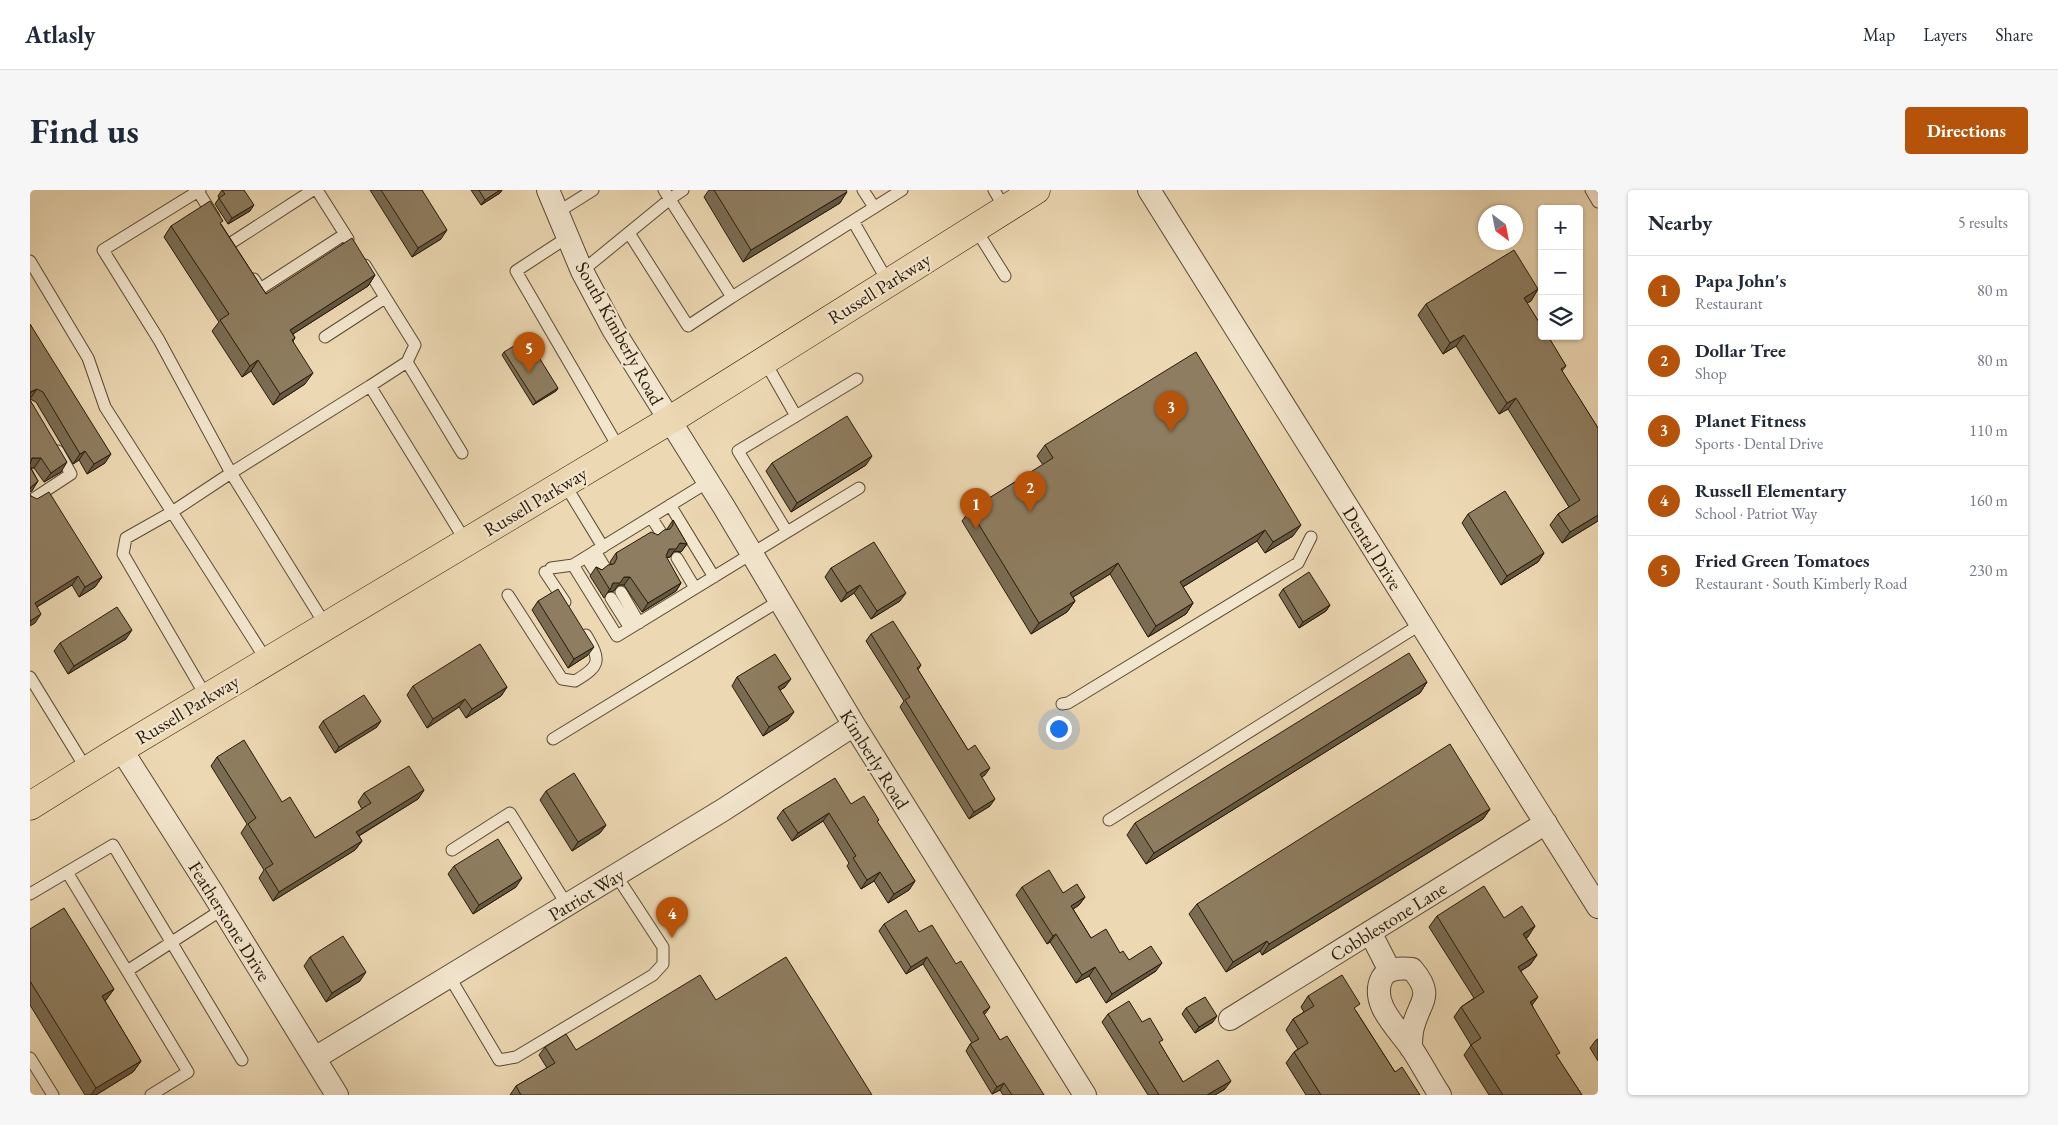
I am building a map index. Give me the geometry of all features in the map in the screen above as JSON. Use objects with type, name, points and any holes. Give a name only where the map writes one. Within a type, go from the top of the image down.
[{"type":"main road","name":"Russell Parkway","points":[[30,806],[121,749],[670,420],[975,228],[1000,200],[1036,190]]},
{"type":"street","name":"South Kimberly Road","points":[[548,190],[582,270],[614,331],[670,420]]},
{"type":"street","name":"Dental Drive","points":[[1148,190],[1598,907]]},
{"type":"street","name":"Kimberly Road","points":[[670,420],[854,725],[1085,1095]]},
{"type":"street","name":"Patriot Way","points":[[315,1058],[724,810],[854,725]]},
{"type":"street","name":"Featherstone Drive","points":[[121,749],[223,909],[337,1095]]},
{"type":"street","name":"Cobblestone Lane","points":[[1230,1019],[1546,823]]},
{"type":"street","points":[[1370,932],[1390,971]]},
{"type":"street","points":[[1411,1048],[1412,1029],[1425,997],[1422,980],[1412,969],[1398,967],[1383,976],[1377,989],[1381,1004],[1440,1095]]},
{"type":"lane","points":[[312,190],[228,239],[199,190],[103,250],[159,340],[231,473],[326,626]]},
{"type":"lane","points":[[207,698],[123,554],[126,538],[172,512],[407,362],[415,345],[317,190]]},
{"type":"lane","points":[[558,212],[593,190]]},
{"type":"lane","points":[[582,270],[628,233],[667,194],[683,190]]},
{"type":"lane","points":[[863,190],[874,207]]},
{"type":"lane","points":[[628,233],[688,326],[902,190]]},
{"type":"lane","points":[[1591,190],[1598,202]]},
{"type":"lane","points":[[667,194],[732,298]]},
{"type":"lane","points":[[853,221],[888,283]]},
{"type":"lane","points":[[975,228],[1005,276]]},
{"type":"lane","points":[[246,266],[260,289],[345,234]]},
{"type":"lane","points":[[568,237],[516,271],[620,450]]},
{"type":"lane","points":[[30,261],[88,358],[105,407],[267,661]]},
{"type":"lane","points":[[325,337],[385,298]]},
{"type":"lane","points":[[764,360],[796,416]]},
{"type":"lane","points":[[407,362],[462,453]]},
{"type":"lane","points":[[787,532],[738,451],[857,379]]},
{"type":"lane","points":[[370,386],[466,542]]},
{"type":"lane","points":[[30,501],[71,474],[51,440]]},
{"type":"lane","points":[[34,481],[42,493]]},
{"type":"lane","points":[[570,610],[548,570],[573,564],[595,552],[708,482]]},
{"type":"lane","points":[[564,483],[595,552],[600,569]]},
{"type":"lane","points":[[573,564],[617,636],[859,488]]},
{"type":"lane","points":[[670,505],[714,576]]},
{"type":"lane","points":[[647,520],[655,534]]},
{"type":"lane","points":[[1062,704],[1068,704],[1298,563],[1311,537]]},
{"type":"lane","points":[[672,561],[691,591]]},
{"type":"lane","points":[[508,595],[558,674],[562,679],[569,681],[575,681],[591,672],[597,660],[594,649],[580,626]]},
{"type":"lane","points":[[616,595],[635,625]]},
{"type":"lane","points":[[553,738],[779,601]]},
{"type":"lane","points":[[1109,820],[1421,624]]},
{"type":"lane","points":[[30,677],[87,770]]},
{"type":"lane","points":[[452,850],[510,813],[568,905]]},
{"type":"lane","points":[[30,894],[113,845],[242,1060]]},
{"type":"lane","points":[[67,872],[188,1072],[152,1095]]},
{"type":"lane","points":[[449,976],[499,1060],[516,1057],[653,975],[663,964],[663,947],[616,875]]},
{"type":"lane","points":[[127,972],[223,909]]},
{"type":"lane","points":[[30,1058],[53,1095]]},
{"type":"building","points":[[222,190],[244,190],[254,205],[232,218],[219,198],[225,194]]},
{"type":"building","points":[[381,190],[422,190],[447,230],[418,248]]},
{"type":"building","points":[[479,190],[500,190],[485,200]]},
{"type":"building","points":[[714,190],[846,190],[847,192],[751,250]]},
{"type":"building","points":[[210,201],[223,221],[220,223],[266,294],[352,238],[375,275],[290,330],[295,338],[292,340],[313,373],[280,394],[258,360],[250,366],[220,320],[229,314],[171,226]]},
{"type":"building","points":[[1514,250],[1538,289],[1524,298],[1538,321],[1538,340],[1550,340],[1566,366],[1561,369],[1598,428],[1598,515],[1570,532],[1558,514],[1580,500],[1516,398],[1507,403],[1464,335],[1450,343],[1426,304]]},
{"type":"building","points":[[30,324],[111,454],[94,464],[85,451],[80,454],[43,392],[37,389],[30,392]]},
{"type":"building","points":[[527,338],[558,388],[536,402],[504,352]]},
{"type":"building","points":[[1196,352],[1301,525],[1273,542],[1265,530],[1180,582],[1193,603],[1156,626],[1118,563],[1070,593],[1075,601],[1039,623],[970,510],[1053,458],[1045,445]]},
{"type":"building","points":[[30,400],[67,462],[51,473],[41,458],[32,458],[30,464]]},
{"type":"building","points":[[847,416],[872,456],[797,503],[772,463]]},
{"type":"building","points":[[30,467],[38,481],[30,488]]},
{"type":"building","points":[[1505,491],[1544,553],[1507,576],[1468,514]]},
{"type":"building","points":[[49,492],[102,577],[85,587],[78,576],[35,603],[41,614],[30,621],[30,494],[37,499]]},
{"type":"building","points":[[673,520],[687,544],[680,543],[676,549],[669,549],[666,556],[681,583],[648,603],[630,577],[624,577],[620,583],[613,583],[610,590],[596,567],[602,570],[608,565],[614,564],[617,558],[616,553],[651,532],[658,535],[664,530],[670,529],[673,525]]},
{"type":"building","points":[[874,542],[906,593],[877,611],[860,585],[847,593],[831,568]]},
{"type":"building","points":[[1309,572],[1330,605],[1303,622],[1283,589]]},
{"type":"building","points":[[558,589],[594,647],[574,659],[538,601]]},
{"type":"building","points":[[117,607],[132,630],[74,666],[60,643]]},
{"type":"building","points":[[893,621],[921,665],[917,668],[968,750],[975,745],[990,768],[980,774],[995,799],[974,812],[905,700],[910,697],[871,634]]},
{"type":"building","points":[[480,644],[507,687],[472,709],[465,699],[433,719],[413,686]]},
{"type":"building","points":[[1409,653],[1427,682],[1154,853],[1135,823]]},
{"type":"building","points":[[775,654],[791,679],[778,687],[794,712],[769,727],[737,677]]},
{"type":"building","points":[[364,695],[381,721],[339,747],[323,721]]},
{"type":"building","points":[[244,740],[282,802],[290,797],[315,838],[371,803],[364,793],[409,766],[424,790],[356,832],[362,841],[279,892],[265,869],[273,864],[248,824],[256,818],[217,757]]},
{"type":"building","points":[[1450,744],[1490,809],[1269,944],[1267,941],[1233,962],[1197,904]]},
{"type":"building","points":[[574,773],[606,825],[578,842],[546,791]]},
{"type":"building","points":[[835,778],[851,804],[864,796],[879,820],[877,821],[915,881],[894,894],[880,872],[867,880],[853,858],[856,856],[829,813],[798,833],[783,810]]},
{"type":"building","points":[[498,839],[522,878],[479,905],[454,866]]},
{"type":"building","points":[[1049,870],[1063,893],[1077,884],[1085,897],[1071,906],[1091,938],[1106,929],[1120,953],[1123,951],[1129,960],[1151,946],[1162,963],[1112,994],[1095,967],[1082,975],[1056,934],[1053,936],[1022,887]]},
{"type":"building","points":[[1484,886],[1504,918],[1522,906],[1535,926],[1523,934],[1537,955],[1518,967],[1538,997],[1530,1002],[1560,1053],[1556,1055],[1582,1095],[1503,1095],[1471,1045],[1481,1038],[1461,1007],[1484,992],[1437,916]]},
{"type":"building","points":[[64,908],[114,989],[102,996],[141,1061],[96,1088],[30,981],[30,929]]},
{"type":"building","points":[[906,910],[919,932],[932,925],[956,964],[961,961],[990,1007],[983,1012],[1000,1040],[1007,1036],[1044,1095],[1012,1095],[1004,1083],[997,1087],[970,1044],[979,1039],[927,957],[911,967],[884,924]]},
{"type":"building","points":[[343,936],[366,972],[332,993],[310,957]]},
{"type":"building","points":[[786,957],[872,1095],[521,1095],[516,1086],[555,1063],[545,1047],[566,1034],[576,1050],[700,975],[716,1000]]},
{"type":"building","points":[[1342,975],[1360,1004],[1354,1008],[1395,1072],[1402,1067],[1420,1095],[1321,1095],[1294,1052],[1308,1043],[1293,1019],[1314,1006],[1308,996]]},
{"type":"building","points":[[1205,997],[1217,1016],[1199,1027],[1186,1008]]},
{"type":"building","points":[[1129,1001],[1142,1022],[1150,1018],[1163,1040],[1159,1042],[1183,1082],[1218,1060],[1231,1081],[1207,1095],[1159,1095],[1108,1014]]},
{"type":"place","name":"Fried Green Tomatoes","points":[[529,373]]},
{"type":"place","name":"Planet Fitness","points":[[1171,432]]},
{"type":"place","name":"Dollar Tree","points":[[1030,512]]},
{"type":"place","name":"Papa John's","points":[[976,529]]},
{"type":"place","name":"Russell Elementary","points":[[672,938]]}]
